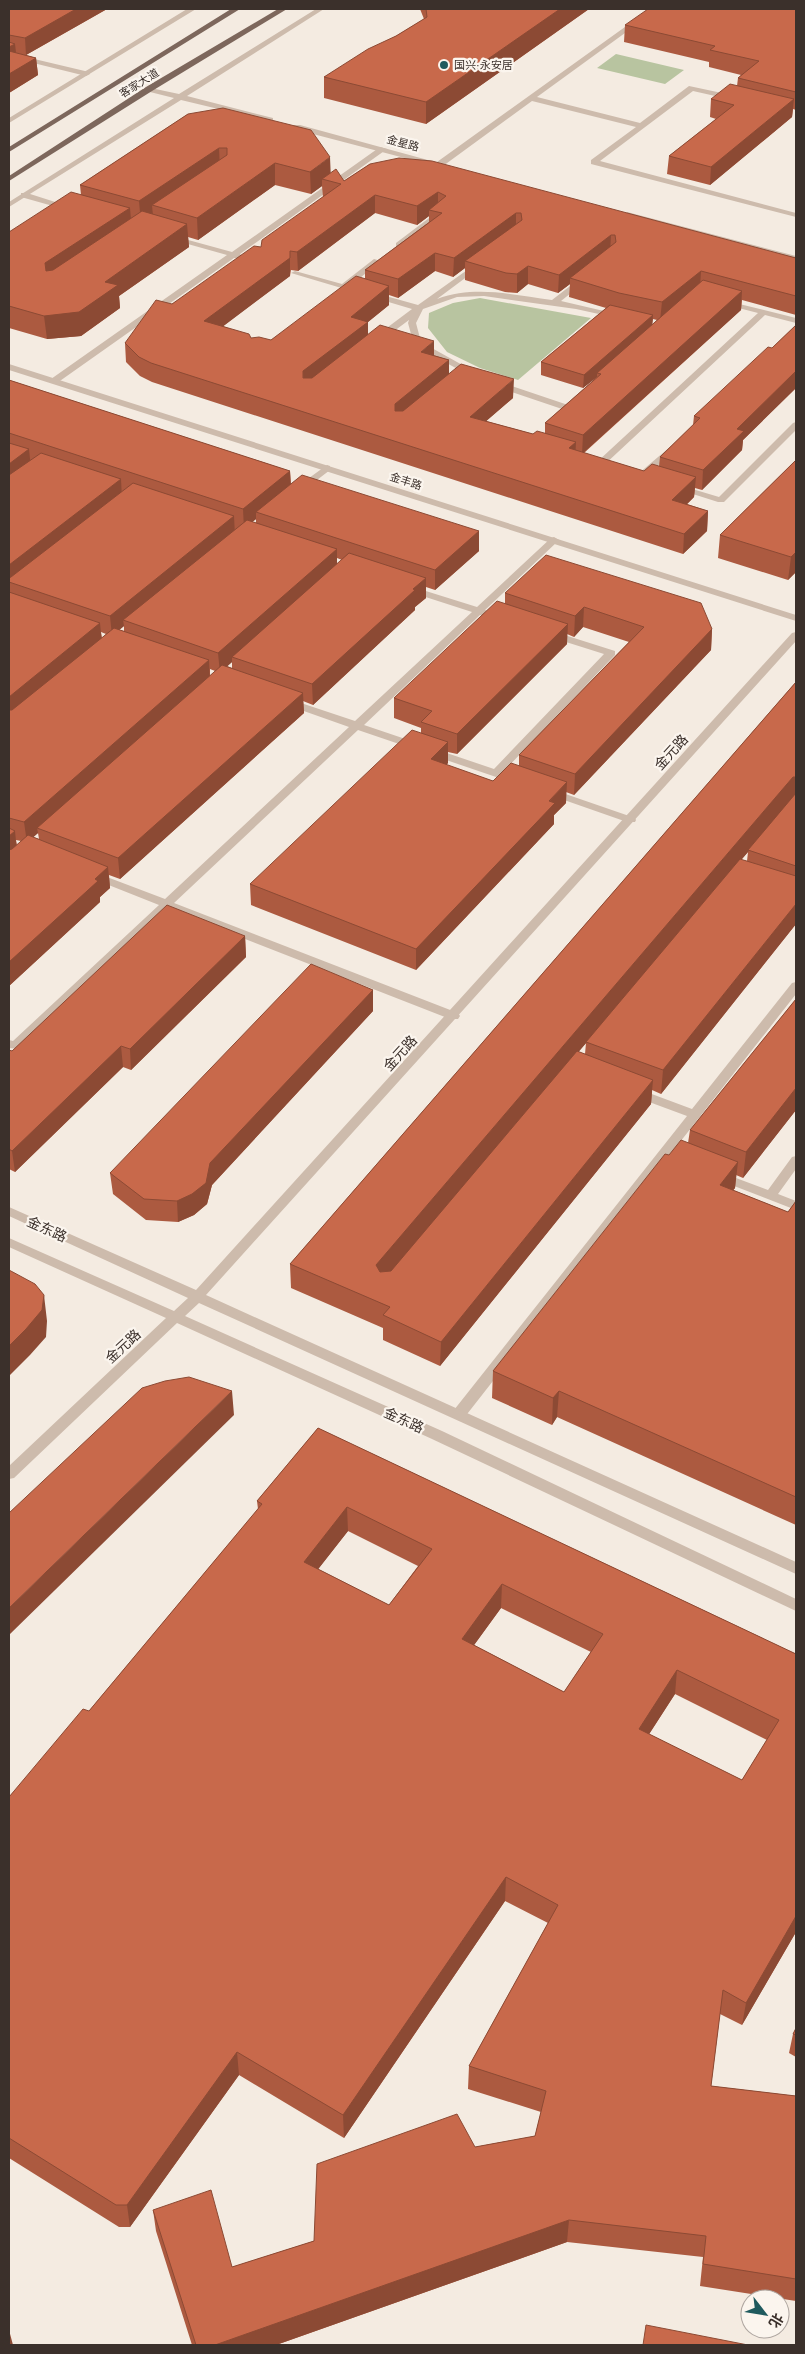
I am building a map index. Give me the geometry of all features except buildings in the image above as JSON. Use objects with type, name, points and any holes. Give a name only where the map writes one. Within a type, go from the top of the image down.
[{"type":"main road","name":"客家大道","points":[[9,150],[236,9]]},
{"type":"main road","name":"客家大道","points":[[9,179],[149,90],[283,9]]},
{"type":"street","points":[[9,121],[192,9]]},
{"type":"street","points":[[9,205],[320,9]]},
{"type":"street","points":[[440,164],[654,9]]},
{"type":"street","points":[[9,55],[86,74]]},
{"type":"street","points":[[739,100],[692,88],[594,162],[796,215]]},
{"type":"street","points":[[149,90],[182,96],[277,122]]},
{"type":"street","points":[[531,98],[642,126]]},
{"type":"street","name":"金星路","points":[[287,124],[450,167]]},
{"type":"street","points":[[54,381],[383,149]]},
{"type":"street","points":[[24,195],[78,211]]},
{"type":"street","points":[[623,212],[796,258]]},
{"type":"street","points":[[340,290],[440,214]]},
{"type":"street","points":[[160,234],[250,259]]},
{"type":"street","points":[[371,345],[487,257]]},
{"type":"street","points":[[295,273],[340,290],[418,308],[456,295],[484,293],[554,303],[624,317]]},
{"type":"street","points":[[554,303],[590,274]]},
{"type":"street","points":[[717,299],[796,321]]},
{"type":"street","points":[[418,308],[412,323],[417,343],[463,374],[478,378]]},
{"type":"street","points":[[600,464],[764,312]]},
{"type":"street","name":"金丰路","points":[[9,367],[796,618]]},
{"type":"street","points":[[488,381],[568,408]]},
{"type":"street","points":[[668,484],[721,500],[796,425]]},
{"type":"street","points":[[641,476],[676,443]]},
{"type":"street","points":[[296,492],[327,468]]},
{"type":"street","points":[[9,1044],[15,1046],[554,540]]},
{"type":"street","points":[[404,587],[507,620]]},
{"type":"street","points":[[496,773],[611,653],[545,632]]},
{"type":"street","name":"金元路","points":[[9,1474],[198,1296],[454,1016],[796,635]]},
{"type":"street","points":[[276,697],[514,780]]},
{"type":"street","points":[[541,789],[631,820]]},
{"type":"street","points":[[84,871],[454,1016]]},
{"type":"street","points":[[458,1414],[669,1156],[695,1116],[796,986]]},
{"type":"street","points":[[625,1088],[695,1116]]},
{"type":"street","points":[[770,1196],[796,1160]]},
{"type":"street","points":[[708,1171],[796,1206]]},
{"type":"street","name":"金东路","points":[[9,1211],[796,1568]]},
{"type":"street","name":"金东路","points":[[9,1242],[438,1435],[796,1605]]},
{"type":"green space","points":[[616,54],[684,70],[665,84],[597,68]]},
{"type":"green space","points":[[480,298],[591,318],[518,380],[480,368],[447,352],[428,328],[429,313],[453,303]]},
{"type":"place","name":"国兴·永安居","points":[[444,65]]}]
